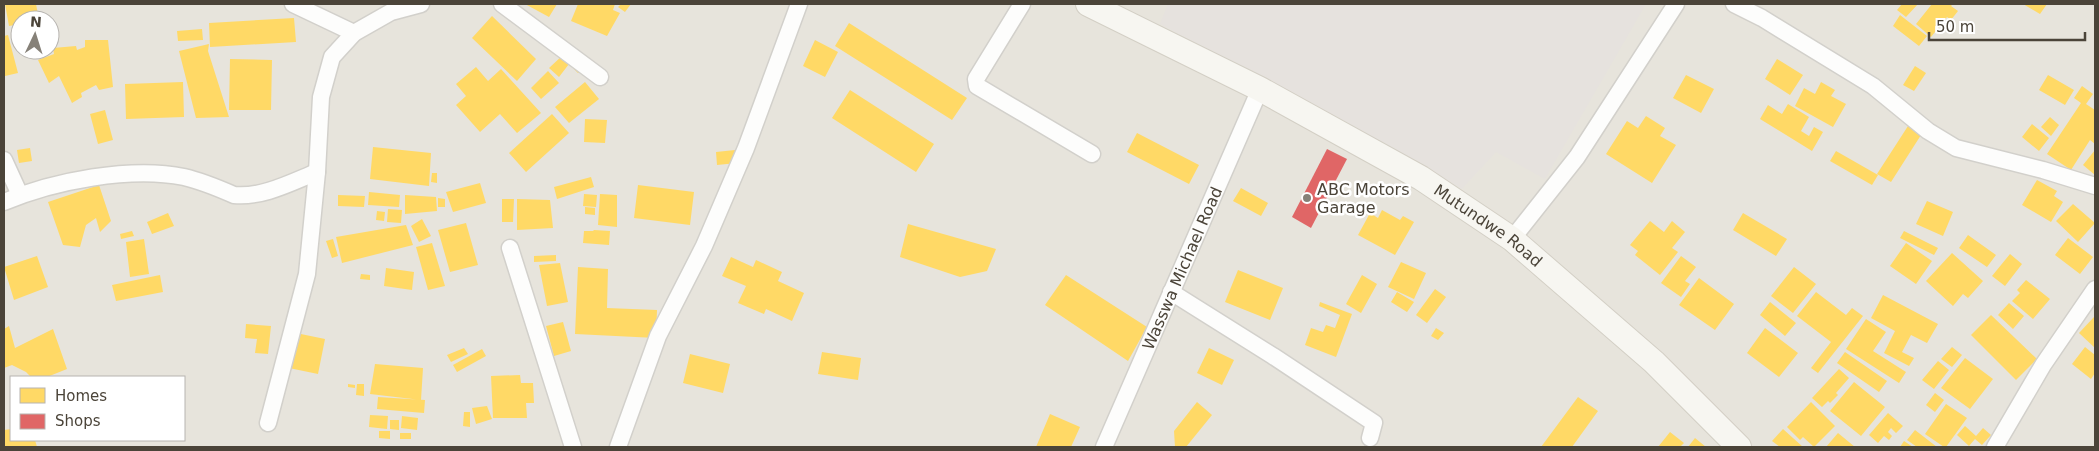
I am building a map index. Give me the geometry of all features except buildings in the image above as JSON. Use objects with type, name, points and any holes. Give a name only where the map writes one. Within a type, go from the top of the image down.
[{"type":"main road","name":"Mutundwe Road","points":[[1088,4],[1260,88],[1421,178],[1512,239],[1654,362],[1739,447]]},
{"type":"street","points":[[293,4],[354,33]]},
{"type":"street","points":[[268,423],[307,274],[317,172],[320,98],[332,57],[354,33],[391,12],[421,4]]},
{"type":"street","points":[[502,4],[600,77]]},
{"type":"street","points":[[618,447],[658,336],[704,246],[746,148],[799,4]]},
{"type":"street","points":[[1022,4],[976,80],[977,86],[1092,154]]},
{"type":"street","points":[[1512,239],[1577,157],[1676,4]]},
{"type":"street","points":[[1734,4],[1762,18],[1873,86],[1928,131],[1956,148],[2043,170],[2095,186]]},
{"type":"street","name":"Wasswa Michael Road","points":[[1104,447],[1260,88]]},
{"type":"street","points":[[4,160],[20,195]]},
{"type":"street","points":[[4,202],[20,195],[117,173],[152,172],[185,177],[234,194],[252,195],[317,172]]},
{"type":"street","points":[[510,248],[573,447]]},
{"type":"street","points":[[1995,447],[2043,365],[2095,289]]},
{"type":"street","points":[[1171,292],[1274,356],[1374,424],[1370,438]]},
{"type":"shaded area","points":[[4,4],[2095,4],[2095,447],[4,447]]},
{"type":"shaded area","points":[[1168,4],[1646,4],[1545,179],[1496,152],[1462,189],[1160,24]]},
{"type":"place","name":"ABC Motors Garage","points":[[1307,198]]}]
